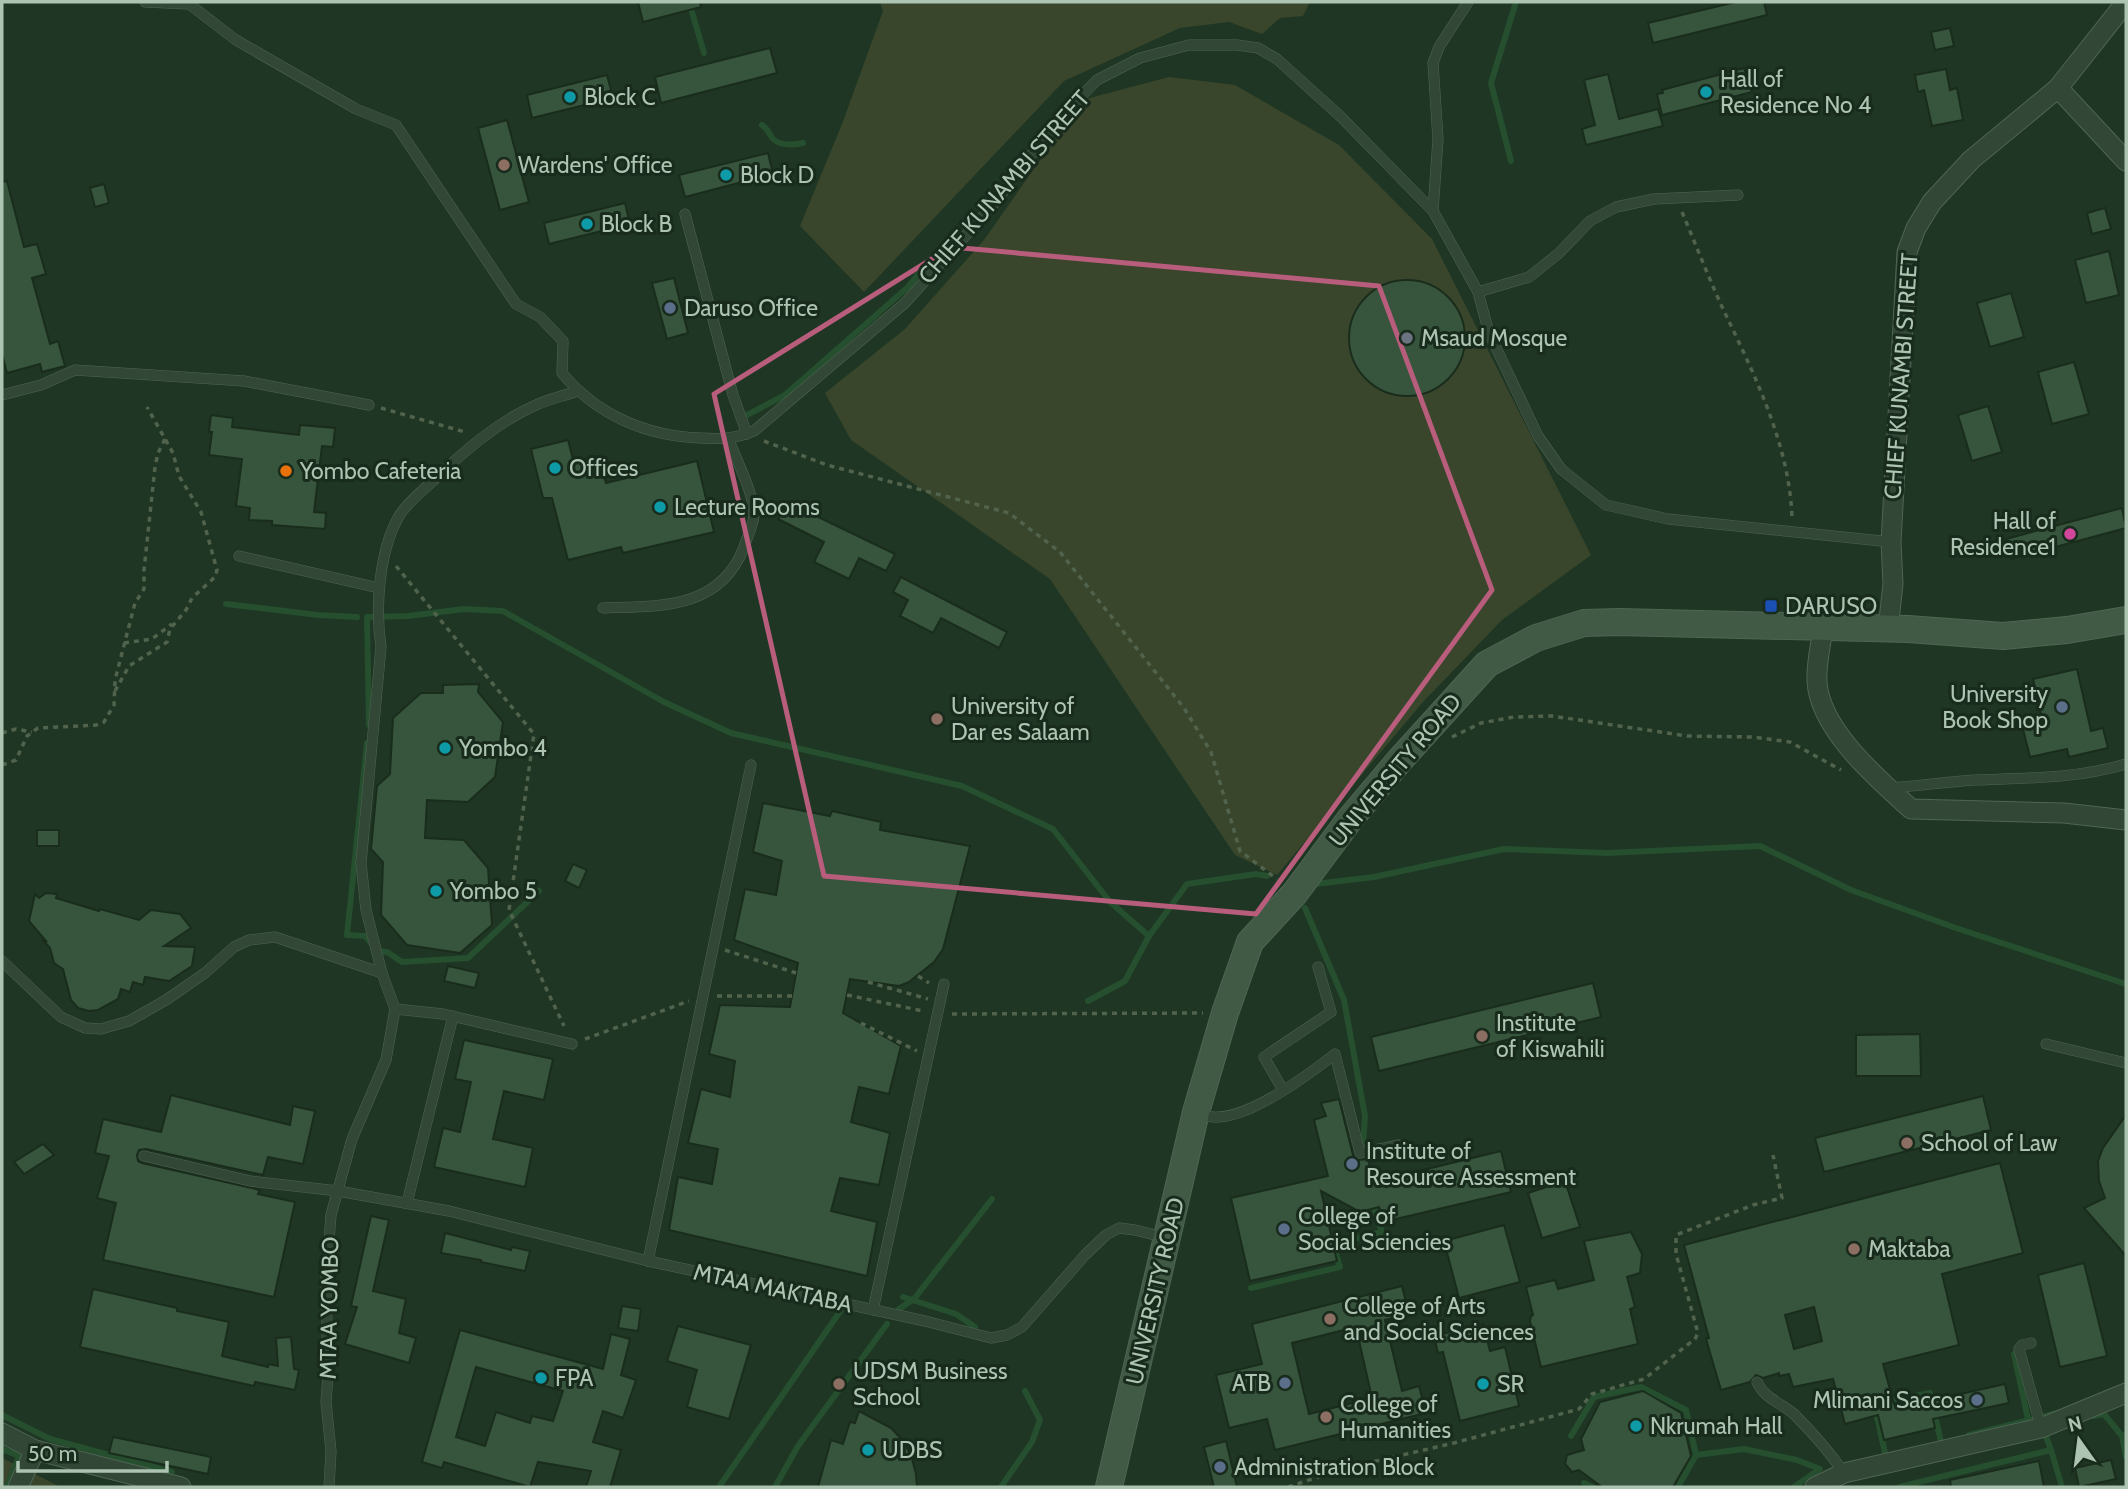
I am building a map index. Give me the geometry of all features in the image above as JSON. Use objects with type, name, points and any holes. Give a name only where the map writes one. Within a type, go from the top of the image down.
[{"type":"street","name":"CHIEF KUNAMBI STREET","points":[[1888,629],[1893,584],[1891,542],[1907,252],[1916,228],[1932,202],[1971,160],[2058,88],[2126,2]]},
{"type":"street","points":[[2058,88],[2126,161]]},
{"type":"street","name":"UNIVERSITY ROAD","points":[[1109,1487],[1196,1112],[1225,1013],[1250,942],[1295,892],[1375,790],[1488,664],[1536,638],[1584,623],[1888,629],[2003,636],[2126,620]]},
{"type":"street","points":[[1823,627],[1817,679],[1824,709],[1835,730],[1897,798],[1911,808],[2064,813],[2126,820]]},
{"type":"street","points":[[1815,1487],[1844,1473],[2041,1427],[2126,1394]]},
{"type":"street","points":[[2,1433],[35,1450],[181,1487]]},
{"type":"street","points":[[18,1487],[35,1450]]},
{"type":"lane","name":"CHIEF KUNAMBI STREET","points":[[145,2],[189,4],[236,40],[356,109],[396,125],[516,304],[540,317],[562,341],[562,373],[577,391],[607,413],[649,432],[682,438],[729,440],[754,431],[905,303],[993,205],[1059,119],[1097,80],[1140,58],[1189,45],[1258,48],[1277,59],[1341,117],[1433,211],[1478,292],[1489,333],[1538,436],[1562,469],[1606,505],[1668,519],[1891,542]]},
{"type":"lane","points":[[1433,211],[1438,139],[1433,63],[1439,47],[1468,2]]},
{"type":"lane","points":[[1478,292],[1529,277],[1558,254],[1590,221],[1616,207],[1654,199],[1738,195]]},
{"type":"lane","points":[[685,214],[733,395],[747,434]]},
{"type":"lane","points":[[2,395],[41,385],[75,370],[244,381],[369,405]]},
{"type":"lane","name":"MTAA YOMBO","points":[[329,1487],[331,1451],[326,1402],[326,1280],[331,1215],[352,1139],[386,1060],[395,1009],[382,973],[366,910],[361,863],[381,647],[377,618],[379,588],[391,535],[400,515],[432,482],[483,437],[535,405],[577,391]]},
{"type":"lane","points":[[603,608],[680,603],[721,584],[732,570],[741,555],[754,517],[752,503],[729,440]]},
{"type":"lane","points":[[239,556],[379,588]]},
{"type":"lane","points":[[1884,783],[2025,780],[2097,772],[2126,764]]},
{"type":"lane","points":[[648,1261],[751,765]]},
{"type":"lane","points":[[2,961],[61,1017],[85,1028],[100,1029],[129,1021],[166,1000],[205,973],[234,947],[249,940],[275,937],[382,973]]},
{"type":"lane","points":[[1283,1090],[1264,1058],[1331,1012],[1318,967]]},
{"type":"lane","points":[[873,1310],[944,984]]},
{"type":"lane","points":[[395,1009],[453,1016],[572,1044]]},
{"type":"lane","points":[[407,1203],[453,1016]]},
{"type":"lane","points":[[2046,1044],[2126,1063]]},
{"type":"lane","points":[[1196,1112],[1217,1118],[1251,1108],[1298,1082],[1335,1054],[1360,1153],[1399,1145]]},
{"type":"lane","name":"MTAA MAKTABA","points":[[144,1156],[250,1181],[338,1191],[449,1211],[648,1261],[991,1338],[1007,1335],[1022,1327],[1106,1235],[1119,1228],[1167,1239]]},
{"type":"lane","points":[[2031,1343],[2022,1345],[2019,1349],[2041,1427]]},
{"type":"lane","points":[[1757,1382],[1761,1391],[1791,1411],[1825,1445],[1844,1473]]},
{"type":"path","points":[[1677,199],[1753,371],[1771,422],[1791,488],[1793,532]]},
{"type":"path","points":[[369,405],[483,437]]},
{"type":"path","points":[[114,692],[129,666],[167,642],[175,623],[197,591],[215,577],[217,563],[201,512],[179,475],[176,459],[147,407]]},
{"type":"path","points":[[747,434],[827,465],[1009,513],[1060,552],[1160,676],[1211,752],[1240,851],[1295,892]]},
{"type":"path","points":[[2,733],[16,729],[32,732],[49,726],[81,726],[104,722],[114,705],[124,643],[135,603],[145,582],[155,467],[165,439]]},
{"type":"path","points":[[387,554],[534,734],[509,910],[572,1044],[702,996],[792,996]]},
{"type":"path","points":[[124,643],[152,639],[175,623]]},
{"type":"path","points":[[1441,742],[1481,723],[1514,717],[1552,716],[1687,736],[1753,737],[1790,742],[1849,775],[1884,783]]},
{"type":"path","points":[[2,765],[16,760],[23,743],[32,732]]},
{"type":"path","points":[[713,947],[796,974]]},
{"type":"path","points":[[868,982],[940,1002]]},
{"type":"path","points":[[847,995],[938,1014],[1225,1013]]},
{"type":"path","points":[[860,1023],[928,1057]]},
{"type":"path","points":[[1288,1487],[1342,1469],[1454,1443],[1579,1409],[1592,1394],[1644,1379],[1695,1339],[1698,1333],[1676,1254],[1676,1235],[1754,1205],[1782,1198],[1773,1155]]},
{"type":"highlighted area","points":[[951,247],[1379,286],[1492,590],[1256,914],[824,876],[714,394]]},
{"type":"green space","points":[[880,2],[1310,2],[1303,16],[1280,18],[1262,34],[1229,22],[1180,28],[1064,81],[864,292],[800,226],[842,124],[883,11]]},
{"type":"green space","points":[[1169,77],[1235,85],[1339,145],[1432,239],[1591,555],[1502,620],[1423,702],[1277,875],[1235,855],[1050,579],[851,440],[825,393],[905,329],[984,240],[1082,100]]},
{"type":"green space","points":[[2,1458],[61,1487],[2,1487]]},
{"type":"building","points":[[638,2],[700,2],[701,7],[643,22]]},
{"type":"building","points":[[1736,2],[1764,2],[1767,15],[1653,43],[1648,23]]},
{"type":"building","points":[[1950,28],[1954,46],[1935,50],[1931,32]]},
{"type":"building","points":[[770,48],[777,73],[661,103],[655,77]]},
{"type":"building","name":"Hall of Residence No 4","points":[[1744,68],[1752,92],[1662,115],[1657,94],[1663,93],[1662,90]]},
{"type":"building","points":[[1946,69],[1950,90],[1957,88],[1963,120],[1932,126],[1924,90],[1918,92],[1915,75]]},
{"type":"building","points":[[1608,74],[1619,119],[1658,109],[1663,126],[1586,145],[1582,129],[1595,125],[1584,80]]},
{"type":"building","name":"Block C","points":[[607,75],[613,98],[532,118],[527,95]]},
{"type":"building","name":"Wardens' Office","points":[[507,120],[529,202],[500,210],[478,128]]},
{"type":"building","name":"Block D","points":[[768,153],[773,174],[685,197],[679,175]]},
{"type":"building","points":[[7,181],[24,247],[37,244],[46,274],[32,278],[50,344],[58,341],[65,366],[42,372],[40,364],[7,373],[2,354],[2,182]]},
{"type":"building","points":[[104,184],[109,203],[95,207],[90,188]]},
{"type":"building","name":"Block B","points":[[625,203],[630,224],[549,244],[544,223]]},
{"type":"building","points":[[2105,208],[2111,229],[2092,234],[2087,213]]},
{"type":"building","points":[[2109,251],[2119,295],[2086,303],[2075,260]]},
{"type":"building","name":"Daruso Office","points":[[674,278],[688,333],[667,339],[652,283]]},
{"type":"building","name":"Msaud Mosque","points":[[1407,280],[1429,284],[1448,297],[1461,316],[1465,338],[1461,360],[1448,379],[1429,392],[1407,396],[1385,392],[1366,379],[1353,360],[1349,338],[1353,316],[1366,297],[1385,284]]},
{"type":"building","points":[[2011,293],[2024,337],[1990,347],[1977,303]]},
{"type":"building","points":[[2074,362],[2089,414],[2052,424],[2038,372]]},
{"type":"building","name":"Hall of Residence1","points":[[1988,406],[2002,452],[1972,461],[1958,415]]},
{"type":"building","points":[[211,415],[233,418],[232,427],[299,435],[300,425],[335,428],[333,447],[322,446],[314,512],[326,513],[325,529],[272,525],[272,521],[249,520],[250,508],[236,506],[242,459],[209,455]]},
{"type":"building","points":[[568,440],[574,463],[599,456],[606,483],[697,461],[714,532],[623,553],[621,547],[568,560],[552,498],[543,498],[531,449]]},
{"type":"building","points":[[787,502],[895,554],[886,571],[859,558],[849,579],[814,562],[824,542],[778,519]]},
{"type":"building","name":"Hall of Residence1","points":[[2122,508],[2126,528],[2011,559],[2006,539]]},
{"type":"building","points":[[901,577],[1007,632],[999,648],[941,618],[933,633],[900,616],[908,600],[893,592]]},
{"type":"building","name":"University Book Shop","points":[[2077,669],[2091,731],[2103,728],[2108,748],[2069,757],[2067,749],[2030,757],[2023,729],[2043,724],[2033,679]]},
{"type":"building","points":[[479,684],[478,692],[503,722],[495,777],[468,802],[427,800],[425,838],[464,840],[488,868],[492,925],[460,953],[407,945],[381,915],[383,862],[371,849],[377,786],[390,774],[393,718],[421,693],[443,693],[443,685]]},
{"type":"building","points":[[763,803],[830,816],[832,811],[881,822],[880,830],[970,846],[943,949],[934,962],[909,982],[899,986],[850,979],[843,1013],[901,1046],[889,1094],[859,1087],[851,1122],[890,1133],[879,1185],[840,1178],[831,1211],[877,1222],[867,1276],[669,1230],[678,1177],[712,1184],[718,1149],[688,1143],[701,1089],[730,1097],[735,1061],[709,1054],[720,1005],[790,1007],[798,963],[734,940],[745,889],[776,895],[782,861],[753,852]]},
{"type":"building","points":[[37,830],[59,830],[59,846],[37,846]]},
{"type":"building","points":[[573,864],[587,870],[579,888],[565,881]]},
{"type":"building","points":[[46,893],[57,894],[56,898],[99,911],[100,909],[139,920],[151,910],[180,914],[191,928],[164,946],[195,947],[192,966],[169,981],[145,977],[143,985],[133,982],[130,992],[121,989],[118,999],[98,1010],[78,1008],[71,1000],[63,969],[54,963],[46,941],[29,921],[35,894],[39,898]]},
{"type":"building","points":[[448,966],[479,973],[475,988],[444,981]]},
{"type":"building","name":"Institute of Kiswahili","points":[[1593,983],[1601,1017],[1379,1071],[1371,1037]]},
{"type":"building","points":[[1920,1034],[1921,1076],[1856,1076],[1856,1035]]},
{"type":"building","points":[[464,1040],[553,1059],[544,1100],[504,1091],[493,1139],[533,1148],[525,1187],[434,1167],[443,1128],[460,1132],[471,1082],[455,1079]]},
{"type":"building","points":[[171,1095],[290,1125],[293,1106],[315,1111],[303,1164],[268,1157],[263,1175],[146,1149],[139,1150],[137,1155],[138,1161],[142,1163],[260,1190],[258,1194],[295,1202],[274,1297],[103,1260],[116,1203],[97,1198],[109,1156],[95,1153],[103,1119],[161,1132]]},
{"type":"building","name":"School of Law","points":[[1983,1096],[1991,1130],[1824,1172],[1815,1138]]},
{"type":"building","points":[[1339,1099],[1353,1155],[1358,1160],[1368,1159],[1374,1182],[1501,1151],[1511,1192],[1383,1222],[1379,1207],[1360,1212],[1321,1191],[1337,1261],[1250,1281],[1231,1198],[1328,1176],[1314,1120],[1326,1116],[1321,1103]]},
{"type":"building","points":[[2126,1115],[2126,1256],[2084,1208],[2105,1198],[2099,1181],[2098,1161],[2103,1148]]},
{"type":"building","points":[[43,1144],[54,1155],[24,1174],[14,1162]]},
{"type":"building","points":[[2000,1163],[2023,1253],[1942,1274],[1959,1345],[1883,1364],[1894,1404],[1928,1396],[1929,1401],[2005,1384],[2009,1403],[1933,1419],[1935,1428],[1884,1440],[1878,1415],[1845,1424],[1833,1379],[1793,1387],[1789,1374],[1779,1376],[1779,1373],[1763,1378],[1756,1375],[1750,1382],[1721,1390],[1684,1245]],"holes":[[[1814,1307],[1822,1341],[1794,1349],[1785,1315]]]},
{"type":"building","points":[[1565,1181],[1580,1227],[1542,1238],[1528,1193]]},
{"type":"building","points":[[371,1216],[389,1220],[373,1291],[406,1299],[399,1333],[416,1338],[409,1363],[345,1344],[357,1307],[351,1306]]},
{"type":"building","points":[[1504,1225],[1520,1282],[1459,1298],[1444,1241]]},
{"type":"building","points":[[1631,1232],[1642,1254],[1640,1273],[1627,1277],[1635,1307],[1630,1309],[1638,1344],[1541,1367],[1530,1321],[1533,1315],[1526,1287],[1555,1280],[1558,1289],[1594,1280],[1584,1241]]},
{"type":"building","points":[[445,1233],[511,1250],[512,1247],[530,1251],[525,1271],[441,1253]]},
{"type":"building","points":[[2084,1263],[2107,1356],[2060,1367],[2038,1275]]},
{"type":"building","points":[[1402,1286],[1409,1314],[1385,1320],[1402,1391],[1419,1386],[1426,1413],[1275,1450],[1267,1419],[1229,1428],[1216,1375],[1262,1364],[1252,1324]],"holes":[[[1356,1327],[1372,1398],[1309,1414],[1292,1343]]]},
{"type":"building","points":[[93,1289],[229,1322],[222,1356],[268,1367],[268,1364],[278,1366],[276,1338],[291,1337],[294,1369],[299,1370],[295,1390],[255,1382],[254,1386],[80,1347]]},
{"type":"building","points":[[622,1306],[641,1309],[638,1331],[618,1328]]},
{"type":"building","name":"SR","points":[[1483,1324],[1490,1351],[1505,1347],[1519,1406],[1460,1421],[1443,1352],[1438,1353],[1434,1336]]},
{"type":"building","points":[[678,1326],[751,1345],[729,1419],[687,1407],[697,1370],[667,1361]]},
{"type":"building","points":[[460,1330],[603,1369],[611,1334],[630,1339],[621,1375],[636,1380],[623,1418],[603,1411],[593,1442],[621,1450],[610,1487],[586,1487],[591,1471],[538,1462],[530,1487],[444,1462],[442,1468],[422,1462]],"holes":[[[476,1367],[563,1391],[553,1421],[532,1416],[530,1423],[496,1412],[485,1446],[456,1437]]]},
{"type":"building","name":"Nkrumah Hall","points":[[1643,1391],[1681,1413],[1691,1456],[1673,1487],[1602,1487],[1579,1470],[1572,1472],[1565,1464],[1567,1455],[1584,1450],[1581,1439],[1600,1402]]},
{"type":"building","name":"UDBS","points":[[859,1411],[891,1428],[903,1441],[911,1455],[917,1487],[818,1487],[831,1440],[843,1444],[850,1422],[855,1423]]},
{"type":"building","points":[[113,1437],[211,1457],[208,1474],[109,1453]]},
{"type":"building","name":"Administration Block","points":[[1226,1441],[1237,1487],[1214,1487],[1204,1447]]},
{"type":"building","points":[[2111,1460],[2116,1479],[2079,1487],[2075,1468]]},
{"type":"building","points":[[2039,1461],[2044,1487],[1951,1487],[1950,1480]]},
{"type":"waterway","points":[[689,2],[704,53]]},
{"type":"waterway","points":[[1511,161],[1491,83],[1516,2]]},
{"type":"waterway","points":[[762,125],[779,143],[803,143]]},
{"type":"waterway","points":[[745,416],[785,395],[908,287],[925,266]]},
{"type":"waterway","points":[[226,604],[357,617]]},
{"type":"waterway","points":[[369,725],[367,617],[408,616],[464,609],[503,611],[664,702],[731,733],[962,786],[1053,829],[1110,902],[1149,936]]},
{"type":"waterway","points":[[367,743],[347,935],[365,936],[378,951],[387,952],[402,962],[468,958],[539,891]]},
{"type":"waterway","points":[[1315,884],[1374,877],[1504,849],[1607,853],[1760,846],[1851,890],[2126,984]]},
{"type":"waterway","points":[[1088,1001],[1125,981],[1149,936],[1187,884],[1256,874],[1267,876]]},
{"type":"waterway","points":[[1305,908],[1344,1000],[1365,1116],[1363,1145]]},
{"type":"waterway","points":[[899,1309],[914,1299],[992,1199]]},
{"type":"waterway","points":[[1251,1288],[1340,1267],[1333,1244],[1382,1232],[1372,1201]]},
{"type":"waterway","points":[[903,1297],[956,1314],[975,1327]]},
{"type":"waterway","points":[[719,1487],[841,1310]]},
{"type":"waterway","points":[[775,1487],[798,1446],[887,1324]]},
{"type":"waterway","points":[[2014,1354],[2028,1419]]},
{"type":"waterway","points":[[1571,1436],[1594,1397],[1641,1387],[1686,1410],[1696,1455],[1678,1487]]},
{"type":"waterway","points":[[1001,1487],[1032,1442],[1040,1420],[1025,1391]]},
{"type":"waterway","points":[[1885,1402],[1930,1393],[1941,1442]]},
{"type":"waterway","points":[[1875,1408],[1886,1457]]},
{"type":"waterway","points":[[1969,1435],[2057,1413]]},
{"type":"waterway","points":[[2093,1416],[2104,1414],[2122,1436]]},
{"type":"waterway","points":[[2,1415],[50,1439],[172,1472]]},
{"type":"waterway","points":[[2046,1430],[2044,1431],[2051,1450]]},
{"type":"waterway","points":[[2126,1435],[2122,1436],[2126,1457]]},
{"type":"waterway","points":[[2,1449],[19,1456],[7,1487]]},
{"type":"waterway","points":[[1696,1455],[1744,1449],[1797,1460],[1820,1469],[1794,1487]]},
{"type":"waterway","points":[[1899,1487],[2051,1450],[2062,1487]]},
{"type":"waterway","points":[[1584,1483],[1592,1487]]},
{"type":"place","name":"Hall of Residence No 4","points":[[1706,92]]},
{"type":"place","name":"Block C","points":[[570,97]]},
{"type":"place","name":"Wardens' Office","points":[[504,165]]},
{"type":"place","name":"Block D","points":[[726,175]]},
{"type":"place","name":"Block B","points":[[587,224]]},
{"type":"place","name":"Daruso Office","points":[[670,308]]},
{"type":"place","name":"Msaud Mosque","points":[[1407,338]]},
{"type":"place","name":"Offices","points":[[555,468]]},
{"type":"place","name":"Yombo Cafeteria","points":[[286,471]]},
{"type":"place","name":"Lecture Rooms","points":[[660,507]]},
{"type":"place","name":"Hall of Residence1","points":[[2070,534]]},
{"type":"place","name":"DARUSO","points":[[1771,606]]},
{"type":"place","name":"University Book Shop","points":[[2062,707]]},
{"type":"place","name":"University of Dar es Salaam","points":[[937,719]]},
{"type":"place","name":"Yombo 4","points":[[445,748]]},
{"type":"place","name":"Yombo 5","points":[[436,891]]},
{"type":"place","name":"Institute of Kiswahili","points":[[1482,1036]]},
{"type":"place","name":"School of Law","points":[[1907,1143]]},
{"type":"place","name":"Institute of Resource Assessment","points":[[1352,1164]]},
{"type":"place","name":"College of Social Sciencies","points":[[1284,1229]]},
{"type":"place","name":"Maktaba","points":[[1854,1249]]},
{"type":"place","name":"College of Arts and Social Sciences","points":[[1330,1319]]},
{"type":"place","name":"FPA","points":[[541,1378]]},
{"type":"place","name":"ATB","points":[[1285,1383]]},
{"type":"place","name":"UDSM Business School","points":[[839,1384]]},
{"type":"place","name":"SR","points":[[1483,1384]]},
{"type":"place","name":"Mlimani Saccos","points":[[1977,1400]]},
{"type":"place","name":"College of Humanities","points":[[1326,1417]]},
{"type":"place","name":"Nkrumah Hall","points":[[1636,1426]]},
{"type":"place","name":"UDBS","points":[[868,1450]]},
{"type":"place","name":"Administration Block","points":[[1220,1467]]}]
